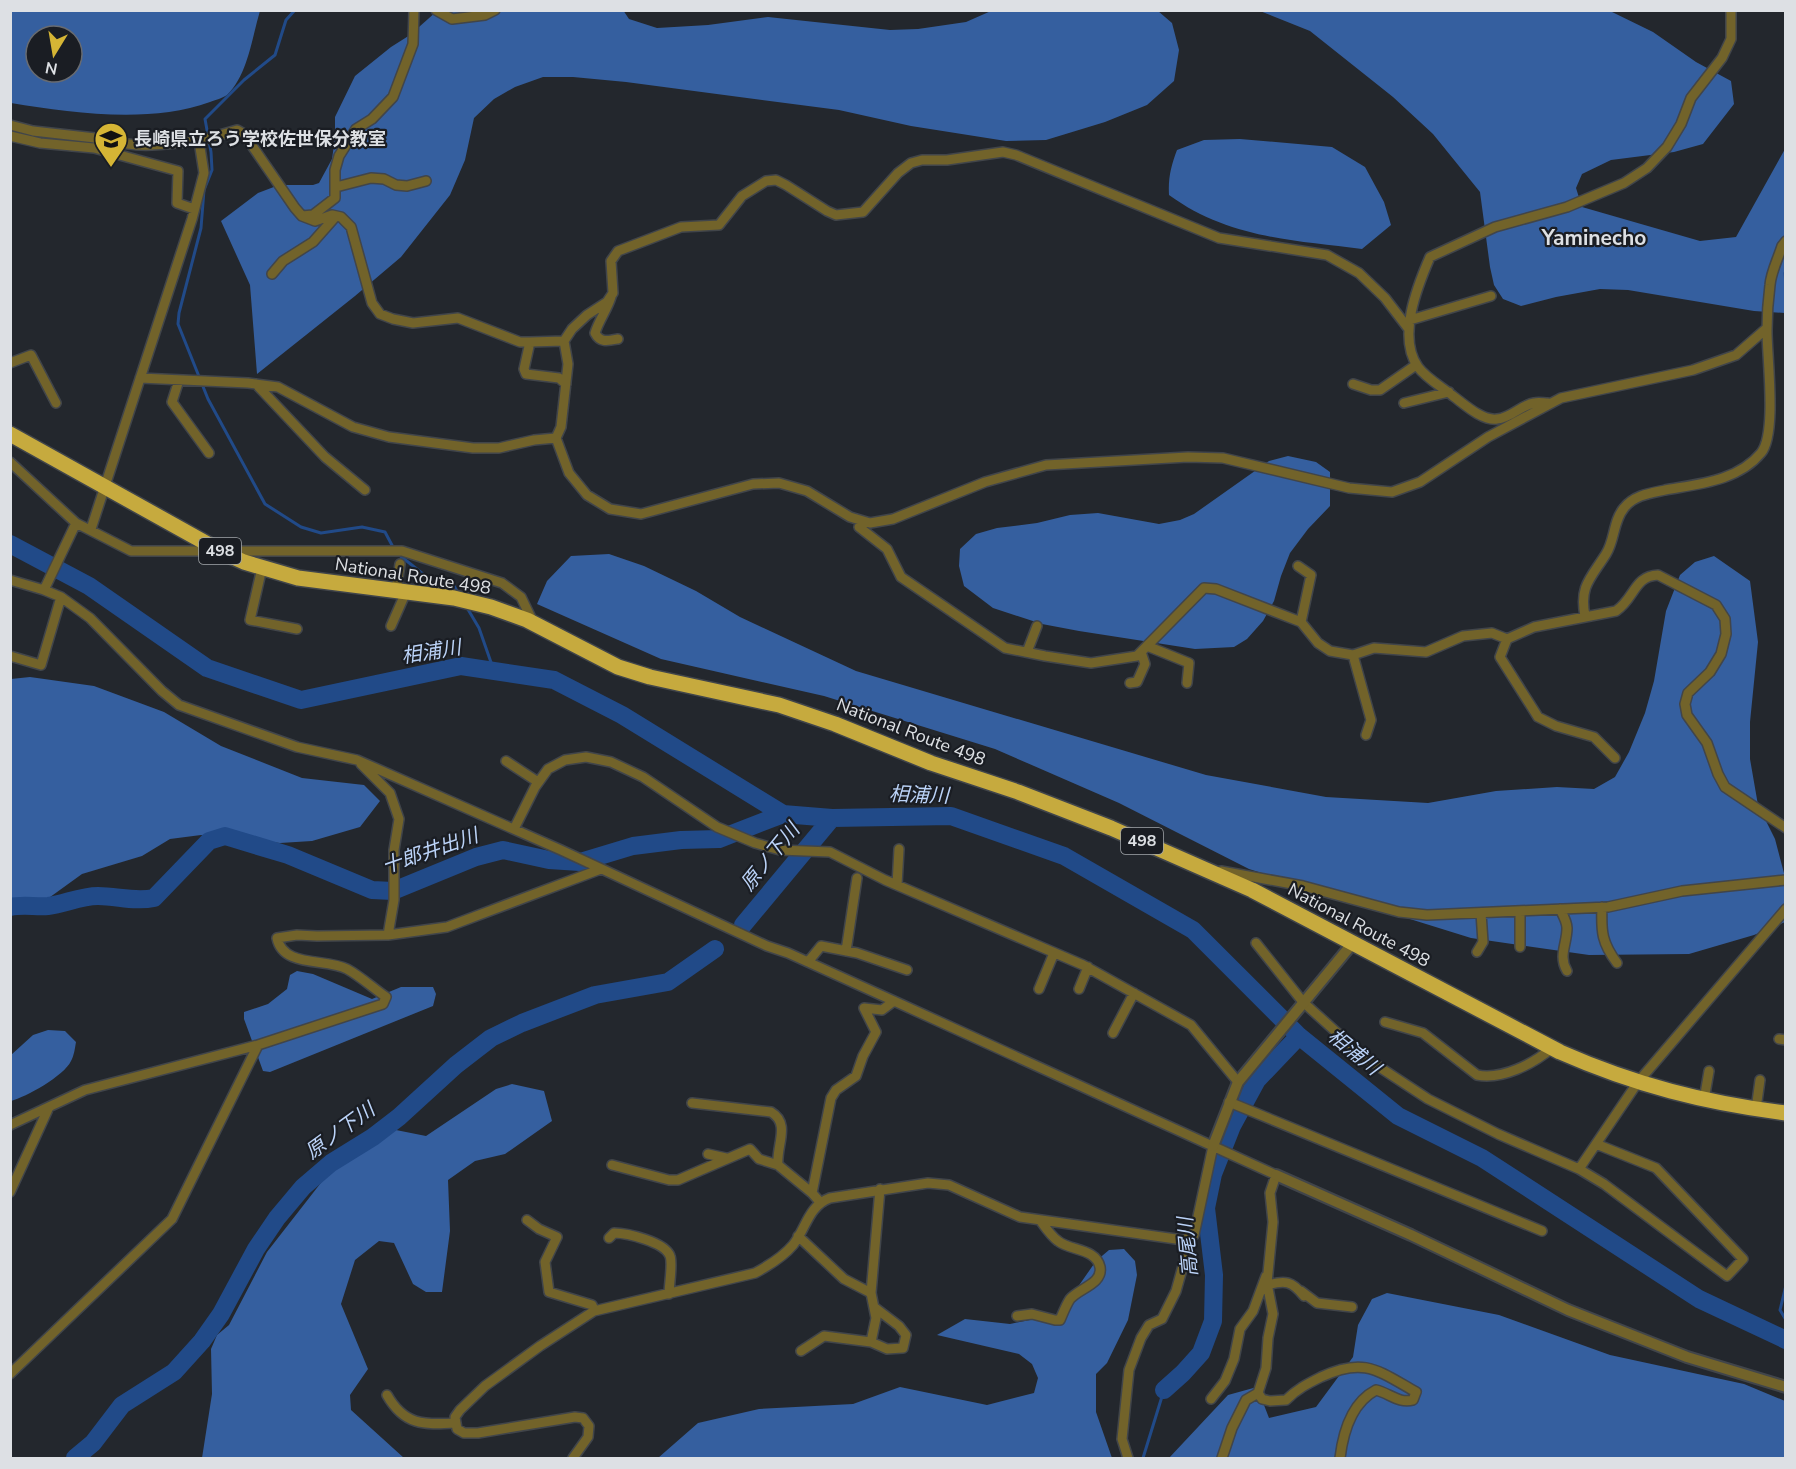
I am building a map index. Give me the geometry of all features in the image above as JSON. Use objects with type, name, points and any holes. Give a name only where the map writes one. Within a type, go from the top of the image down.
[{"type":"highway","name":"National Route 498","points":[[10,434],[222,552],[262,568],[298,578],[454,598],[482,604],[534,623],[618,667],[650,677],[779,705],[835,724],[931,763],[1059,807],[1207,869],[1252,890],[1551,1048],[1593,1067],[1665,1091],[1704,1100],[1785,1113]]},
{"type":"street","points":[[302,216],[313,214],[335,198],[335,170],[339,156],[356,129],[372,119],[393,97],[413,44],[414,10]]},
{"type":"street","points":[[436,10],[452,19],[485,15],[495,10]]},
{"type":"street","points":[[1550,404],[1533,403],[1506,417],[1495,420],[1485,418],[1416,365],[1407,340],[1409,324],[1420,281],[1430,257],[1495,227],[1567,207],[1624,183],[1647,168],[1667,147],[1681,124],[1691,98],[1722,58],[1731,39],[1731,10]]},
{"type":"street","points":[[10,125],[33,131],[113,140],[136,145],[201,140],[237,130],[244,134],[302,216],[315,221],[332,214],[341,216],[351,227],[372,303],[380,314],[413,323],[458,318],[520,342],[564,341]]},
{"type":"street","points":[[10,136],[93,148],[178,171],[177,203],[194,209]]},
{"type":"street","points":[[89,529],[91,529],[194,209],[204,173],[201,140]]},
{"type":"street","points":[[618,339],[603,341],[595,333],[607,311],[612,295],[611,261],[618,251],[681,227],[719,225],[742,196],[766,181],[776,180],[786,184],[836,215],[855,214],[863,212],[898,173],[911,163],[1003,152],[1027,159],[1220,238],[1327,255],[1359,273],[1409,324]]},
{"type":"street","points":[[336,187],[370,178],[384,179],[396,185],[407,186],[426,181]]},
{"type":"street","points":[[272,274],[283,261],[313,242],[336,216]]},
{"type":"street","points":[[1585,616],[1583,591],[1609,550],[1615,525],[1624,507],[1642,495],[1719,479],[1740,471],[1761,453],[1768,440],[1770,420],[1767,328],[1770,282],[1785,241]]},
{"type":"street","points":[[612,295],[607,302],[579,322],[564,341],[568,364],[561,427],[556,438],[569,474],[587,495],[610,509],[641,514],[753,484],[779,483],[807,491],[850,517],[870,523],[893,519],[985,482],[1046,465],[1188,457],[1223,458],[1349,488],[1392,492],[1420,482],[1488,437],[1562,398],[1693,370],[1736,355],[1767,328]]},
{"type":"street","points":[[1409,324],[1491,296]]},
{"type":"street","points":[[530,342],[524,369],[526,374],[559,378],[566,384]]},
{"type":"street","points":[[10,363],[31,355],[56,403]]},
{"type":"street","points":[[1353,384],[1371,390],[1380,390],[1416,365]]},
{"type":"street","points":[[140,378],[279,387],[353,427],[389,437],[473,448],[499,448],[534,440],[556,438]]},
{"type":"street","points":[[179,380],[172,402],[200,446],[209,453]]},
{"type":"street","points":[[256,384],[325,457],[365,490]]},
{"type":"street","points":[[1404,403],[1449,392]]},
{"type":"street","points":[[10,462],[76,523],[131,551],[402,551],[502,583],[521,597],[534,623]]},
{"type":"street","points":[[45,587],[76,523]]},
{"type":"street","points":[[859,527],[887,549],[901,577],[1005,648],[1091,663],[1137,656],[1204,588],[1216,589],[1301,622],[1318,642],[1330,651],[1353,655],[1374,648],[1426,652],[1463,636],[1491,633],[1507,639],[1534,627],[1616,611],[1626,604],[1641,579],[1658,576],[1716,605],[1725,619],[1726,634],[1721,654],[1710,672],[1688,693],[1685,704],[1687,715],[1707,743],[1725,787],[1785,828]]},
{"type":"street","points":[[391,626],[401,591],[400,564]]},
{"type":"street","points":[[1298,566],[1311,575],[1301,622]]},
{"type":"street","points":[[262,568],[250,620],[297,629]]},
{"type":"street","points":[[10,580],[45,587],[90,618],[162,691],[179,705],[297,747],[357,760],[514,828],[767,946],[808,962],[1411,1235],[1568,1310],[1687,1356],[1785,1387]]},
{"type":"street","points":[[10,656],[41,665],[61,597]]},
{"type":"street","points":[[1027,652],[1037,626]]},
{"type":"street","points":[[1507,639],[1500,657],[1538,717],[1556,726],[1594,737],[1615,758]]},
{"type":"street","points":[[1144,649],[1189,663],[1186,683]]},
{"type":"street","points":[[1130,683],[1137,682],[1144,664],[1144,649]]},
{"type":"street","points":[[1353,655],[1371,720],[1366,735]]},
{"type":"street","points":[[514,828],[538,782],[548,770],[565,760],[586,757],[611,762],[643,777],[726,831],[780,850],[831,852],[897,885],[1088,968],[1191,1025],[1238,1082]]},
{"type":"street","points":[[357,760],[390,793],[399,819],[394,850],[394,900],[388,934]]},
{"type":"street","points":[[506,761],[538,782]]},
{"type":"street","points":[[897,885],[899,849]]},
{"type":"street","points":[[10,1125],[96,1087],[258,1045],[383,1004],[386,997],[346,969],[332,964],[304,961],[288,955],[278,946],[277,938],[297,935],[388,934],[447,927],[601,869]]},
{"type":"street","points":[[1207,869],[1303,886],[1399,912],[1427,915],[1602,907],[1682,891],[1785,880]]},
{"type":"street","points":[[846,951],[857,878]]},
{"type":"street","points":[[1602,907],[1603,940],[1617,963]]},
{"type":"street","points":[[1560,909],[1567,926],[1562,956],[1567,970]]},
{"type":"street","points":[[1579,1169],[1638,1082],[1785,909]]},
{"type":"street","points":[[1520,911],[1520,946]]},
{"type":"street","points":[[1477,952],[1483,942],[1480,913]]},
{"type":"street","points":[[1256,943],[1301,1005],[1364,1057],[1428,1099],[1498,1134],[1579,1169],[1637,1207],[1727,1276],[1743,1259],[1656,1168],[1596,1144]]},
{"type":"street","points":[[1128,1458],[1122,1439],[1129,1370],[1141,1338],[1149,1325],[1162,1319],[1176,1291],[1238,1082],[1352,944]]},
{"type":"street","points":[[808,962],[821,946],[846,951],[907,970]]},
{"type":"street","points":[[1039,989],[1054,953]]},
{"type":"street","points":[[1079,990],[1088,968]]},
{"type":"street","points":[[1113,1033],[1134,993]]},
{"type":"street","points":[[812,1193],[831,1098],[836,1090],[856,1076],[863,1056],[876,1032],[864,1008],[882,1010],[894,1001]]},
{"type":"street","points":[[1385,1022],[1423,1033],[1478,1075],[1485,1077],[1496,1076],[1539,1059],[1551,1048]]},
{"type":"street","points":[[10,1374],[172,1219],[258,1045]]},
{"type":"street","points":[[1704,1100],[1709,1071]]},
{"type":"street","points":[[1756,1109],[1760,1080]]},
{"type":"street","points":[[692,1102],[771,1112],[779,1116],[783,1124],[777,1156],[778,1165]]},
{"type":"street","points":[[1233,1103],[1542,1231]]},
{"type":"street","points":[[10,1192],[49,1107]]},
{"type":"street","points":[[612,1165],[669,1180],[678,1180],[750,1149],[759,1159],[778,1165],[820,1202]]},
{"type":"street","points":[[708,1154],[727,1158]]},
{"type":"street","points":[[1221,1458],[1246,1400],[1258,1393],[1266,1368],[1268,1338],[1273,1314],[1268,1285],[1273,1222],[1270,1193],[1276,1175]]},
{"type":"street","points":[[573,1458],[588,1437],[590,1426],[583,1419],[568,1418],[478,1433],[464,1433],[457,1429],[455,1417],[485,1386],[594,1311],[755,1273],[771,1264],[793,1245],[820,1202],[830,1198],[928,1183],[949,1185],[1020,1217],[1173,1239],[1191,1238]]},
{"type":"street","points":[[871,1342],[876,1317],[871,1293],[880,1189]]},
{"type":"street","points":[[527,1220],[539,1229],[557,1237],[545,1262],[549,1292],[592,1305],[594,1311]]},
{"type":"street","points":[[1017,1316],[1032,1314],[1060,1320],[1069,1300],[1078,1291],[1095,1282],[1100,1274],[1099,1264],[1093,1256],[1059,1242],[1040,1220]]},
{"type":"street","points":[[609,1238],[614,1233],[624,1233],[664,1247],[671,1257],[669,1294]]},
{"type":"street","points":[[798,1236],[844,1279],[871,1293]]},
{"type":"street","points":[[1211,1399],[1224,1381],[1234,1359],[1240,1329],[1253,1311],[1268,1271]]},
{"type":"street","points":[[1268,1285],[1284,1281],[1292,1284],[1317,1303],[1352,1307]]},
{"type":"street","points":[[1301,1292],[1312,1305]]},
{"type":"street","points":[[801,1351],[824,1336],[871,1342],[887,1349],[903,1348],[906,1335],[899,1326],[874,1307]]},
{"type":"street","points":[[1258,1393],[1262,1399],[1286,1400],[1297,1389],[1334,1371],[1356,1366],[1372,1369],[1416,1392],[1413,1400],[1406,1402],[1396,1400],[1387,1393],[1376,1390],[1366,1395],[1357,1406],[1342,1439],[1340,1458]]},
{"type":"street","points":[[387,1395],[402,1415],[432,1424],[455,1423]]},
{"type":"shaded area","points":[[11,10],[260,11],[240,77],[227,95],[219,99],[186,109],[137,115],[60,110],[11,103]]},
{"type":"shaded area","points":[[623,10],[629,19],[657,28],[708,25],[768,17],[890,30],[918,29],[966,22],[991,11],[1158,11],[1172,23],[1179,50],[1174,81],[1147,105],[1105,122],[1046,140],[1006,141],[911,126],[839,110],[626,82],[573,77],[543,77],[515,87],[494,99],[474,118],[465,160],[450,195],[401,257],[257,374],[250,285],[221,221],[258,193],[279,185],[319,183],[332,159],[335,117],[355,76],[410,35],[437,11]]},
{"type":"shaded area","points":[[1260,11],[1610,11],[1653,32],[1696,62],[1731,81],[1734,104],[1703,144],[1674,152],[1611,160],[1582,174],[1576,188],[1582,207],[1700,241],[1736,237],[1785,149],[1785,313],[1754,311],[1628,290],[1600,289],[1521,306],[1503,299],[1494,285],[1490,267],[1480,192],[1433,134],[1393,97],[1310,31]]},
{"type":"shaded area","points":[[1240,139],[1332,147],[1365,167],[1384,202],[1391,225],[1362,249],[1311,243],[1238,229],[1191,209],[1169,195],[1170,172],[1177,150],[1204,140]]},
{"type":"shaded area","points":[[1288,456],[1316,462],[1330,472],[1330,506],[1308,529],[1290,553],[1274,601],[1263,621],[1247,639],[1234,647],[1195,649],[1042,624],[993,608],[964,586],[959,566],[960,549],[976,534],[1070,515],[1098,513],[1159,524],[1180,520],[1194,514],[1269,461]]},
{"type":"shaded area","points":[[609,554],[644,566],[696,591],[740,617],[856,671],[1206,775],[1326,797],[1428,803],[1496,791],[1557,787],[1594,789],[1615,777],[1629,752],[1645,713],[1654,681],[1666,611],[1680,575],[1695,562],[1714,556],[1750,581],[1758,642],[1750,722],[1750,759],[1758,805],[1775,839],[1785,877],[1785,922],[1754,935],[1689,954],[1589,955],[1471,938],[1249,869],[1119,803],[995,749],[824,696],[661,659],[537,604],[547,581],[571,556]]},
{"type":"shaded area","points":[[30,677],[94,686],[164,712],[221,746],[302,778],[364,785],[380,801],[360,827],[312,841],[280,843],[201,835],[170,839],[142,856],[82,874],[46,900],[11,905],[11,679]]},
{"type":"shaded area","points":[[297,971],[313,974],[372,999],[401,987],[433,987],[436,994],[433,1006],[270,1072],[263,1071],[244,1019],[244,1012],[268,1004],[287,989],[290,975]]},
{"type":"shaded area","points":[[48,1030],[65,1031],[76,1042],[71,1061],[61,1073],[44,1085],[11,1101],[11,1055],[33,1035]]},
{"type":"shaded area","points":[[512,1084],[544,1091],[552,1121],[505,1154],[475,1161],[448,1180],[450,1231],[442,1292],[426,1292],[413,1284],[394,1243],[379,1241],[355,1260],[341,1304],[368,1369],[350,1395],[351,1410],[404,1458],[202,1458],[212,1394],[211,1349],[217,1335],[229,1325],[267,1252],[341,1157],[396,1130],[426,1136],[496,1089]]},
{"type":"shaded area","points":[[1124,1249],[1135,1261],[1137,1275],[1128,1320],[1107,1363],[1096,1374],[1096,1412],[1112,1458],[658,1458],[698,1423],[759,1409],[853,1404],[900,1387],[987,1405],[1034,1393],[1038,1378],[1032,1364],[1019,1354],[937,1335],[965,1319],[1010,1324],[1059,1314],[1096,1261],[1109,1250]]},
{"type":"shaded area","points":[[1387,1293],[1499,1315],[1610,1355],[1744,1384],[1785,1401],[1785,1458],[1169,1458],[1228,1395],[1257,1387],[1269,1418],[1316,1407],[1353,1357],[1358,1325],[1372,1299]]},
{"type":"waterway","points":[[295,10],[286,20],[275,55],[244,80],[205,119],[212,170],[204,190],[201,228],[178,324],[208,399],[265,504],[301,527],[321,533],[362,527],[385,532],[394,549]]},
{"type":"waterway","points":[[1785,273],[1786,285]]},
{"type":"waterway","name":"相浦川","points":[[10,544],[89,586],[207,668],[301,700],[461,666],[554,680],[622,715],[783,814],[832,818],[951,816],[1064,856],[1193,930],[1299,1036],[1398,1116],[1482,1158],[1699,1299],[1786,1340]]},
{"type":"waterway","points":[[398,554],[428,578],[453,584],[458,593]]},
{"type":"waterway","points":[[466,606],[479,628],[494,671]]},
{"type":"waterway","name":"十郎井出川","points":[[10,907],[48,906],[91,896],[154,898],[209,841],[225,836],[288,855],[372,890],[393,891],[476,857],[503,850],[549,860],[580,862],[633,846],[681,840],[719,839],[783,814]]},
{"type":"waterway","name":"原ノ下川","points":[[743,925],[832,818]]},
{"type":"waterway","name":"原ノ下川","points":[[75,1458],[93,1443],[122,1405],[174,1372],[202,1341],[221,1314],[256,1249],[277,1218],[303,1187],[331,1163],[373,1137],[399,1117],[456,1065],[491,1038],[522,1023],[595,995],[668,982],[715,949]]},
{"type":"waterway","name":"高尾川","points":[[1164,1390],[1201,1353],[1213,1321],[1214,1275],[1206,1208],[1213,1174],[1232,1126],[1257,1080],[1299,1036]]},
{"type":"waterway","points":[[1786,1285],[1780,1310],[1786,1320]]},
{"type":"waterway","points":[[1143,1458],[1164,1390]]},
{"type":"place","name":"長崎県立ろう学校佐世保分教室","points":[[111,168]]},
{"type":"district","name":"Yaminecho","points":[[1594,238]]}]
